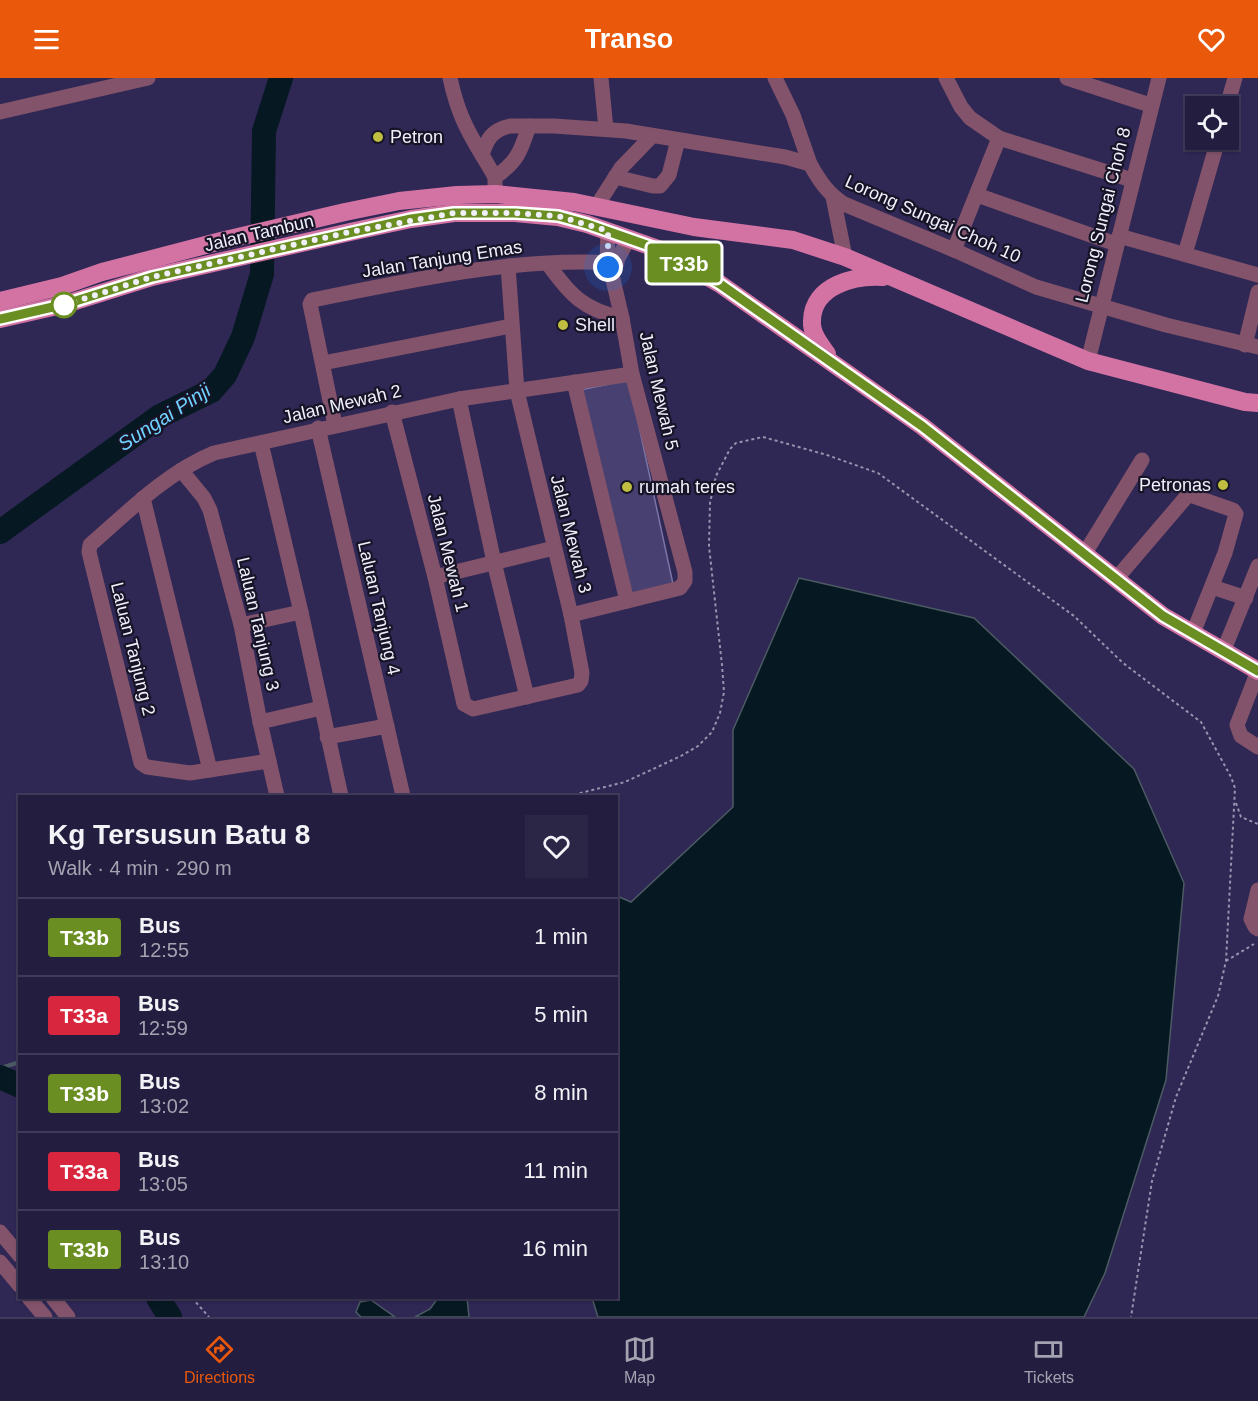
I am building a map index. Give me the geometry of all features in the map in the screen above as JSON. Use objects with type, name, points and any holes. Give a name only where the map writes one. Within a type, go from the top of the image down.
[{"type":"main road","name":"Jalan Tambun","points":[[0,301],[221,241],[301,222],[399,201],[457,195],[495,186],[522,197],[596,207],[693,226],[793,240],[845,257],[1088,362],[1245,402],[1258,403]]},
{"type":"main road","name":"Jalan Tambun","points":[[0,319],[66,304],[152,277],[411,219],[454,213],[558,216],[661,250],[720,284],[922,426],[1163,616],[1258,671]]},
{"type":"main road","points":[[832,363],[813,331],[812,320],[818,302],[825,292],[854,278],[892,277]]},
{"type":"street","points":[[0,112],[148,78]]},
{"type":"street","points":[[450,78],[462,121],[482,155],[495,186],[519,155],[530,126]]},
{"type":"street","points":[[601,78],[606,129]]},
{"type":"street","name":"Lorong Sungai Choh 10","points":[[775,78],[796,123],[810,164],[823,186],[833,197],[844,204],[1036,287],[1101,307],[1252,346]]},
{"type":"street","points":[[946,78],[961,107],[970,118],[999,138],[1132,180]]},
{"type":"street","points":[[1067,78],[1150,105]]},
{"type":"street","name":"Lorong Sungai Choh 8","points":[[1088,362],[1150,105],[1159,78]]},
{"type":"street","points":[[1230,96],[1235,78]]},
{"type":"street","points":[[482,155],[486,143],[495,132],[510,126],[530,126],[606,129],[785,157],[810,164]]},
{"type":"street","points":[[596,207],[615,177],[652,136]]},
{"type":"street","points":[[954,250],[999,138]]},
{"type":"street","points":[[615,177],[660,186],[669,175],[678,140]]},
{"type":"street","points":[[1185,254],[1215,150]]},
{"type":"street","points":[[977,195],[1118,240],[1185,254],[1258,275]]},
{"type":"street","points":[[833,197],[845,257]]},
{"type":"street","name":"Jalan Mewah 5","points":[[608,231],[611,266],[632,374],[685,572],[685,581],[680,588],[627,601]]},
{"type":"street","points":[[611,266],[629,238]]},
{"type":"street","points":[[548,264],[571,294],[584,305],[622,318]]},
{"type":"street","name":"Jalan Tanjung Emas","points":[[323,363],[311,302],[452,274],[508,266],[548,264],[611,266]]},
{"type":"street","name":"Jalan Mewah 3","points":[[508,266],[517,391],[571,615],[582,674],[578,685],[527,697]]},
{"type":"street","points":[[1252,346],[1258,292]]},
{"type":"street","points":[[335,425],[323,363],[511,326]]},
{"type":"street","name":"Jalan Mewah 2","points":[[90,545],[143,498],[181,470],[214,453],[318,428],[459,399],[632,374]]},
{"type":"street","points":[[571,615],[627,601],[574,382]]},
{"type":"street","points":[[459,399],[494,562],[527,697]]},
{"type":"street","name":"Jalan Mewah 1","points":[[392,412],[435,577],[464,704],[473,709],[527,697]]},
{"type":"street","name":"Laluan Tanjung 4","points":[[318,428],[403,795]]},
{"type":"street","points":[[261,443],[341,795]]},
{"type":"street","points":[[1085,553],[1142,460]]},
{"type":"street","name":"Laluan Tanjung 3","points":[[181,470],[204,498],[210,510],[241,625],[277,795]]},
{"type":"street","points":[[1116,579],[1184,498],[1190,495],[1233,510],[1236,514],[1225,553],[1193,633]]},
{"type":"street","points":[[143,498],[210,770],[269,761]]},
{"type":"street","name":"Laluan Tanjung 2","points":[[90,545],[89,552],[141,763],[183,773],[210,770]]},
{"type":"street","points":[[435,577],[554,548]]},
{"type":"street","points":[[1223,652],[1252,590],[1258,566]]},
{"type":"street","points":[[1212,587],[1252,590]]},
{"type":"street","points":[[241,625],[301,612]]},
{"type":"street","points":[[1258,671],[1237,725],[1241,736],[1258,747]]},
{"type":"street","points":[[260,722],[321,708]]},
{"type":"street","points":[[327,737],[387,726]]},
{"type":"street","points":[[1258,890],[1251,919],[1258,928]]},
{"type":"street","points":[[0,1232],[18,1254]]},
{"type":"street","points":[[0,1262],[18,1284]]},
{"type":"street","points":[[30,1299],[45,1317]]},
{"type":"street","points":[[54,1299],[68,1317]]},
{"type":"path","points":[[572,795],[625,782],[681,756],[698,746],[712,732],[720,712],[723,692],[709,546],[710,502],[716,476],[730,449],[736,443],[763,436],[878,473],[1074,616],[1123,663],[1201,722],[1231,777],[1235,802],[1241,817],[1258,824]]},
{"type":"path","points":[[1131,1317],[1152,1181],[1176,1097],[1218,996],[1226,960],[1229,867],[1235,802]]},
{"type":"path","points":[[1226,960],[1258,941]]},
{"type":"path","points":[[193,1299],[209,1317]]},
{"type":"water","points":[[799,578],[974,618],[1134,769],[1184,883],[1166,1080],[1105,1273],[1084,1317],[598,1317],[592,1299],[618,1299],[618,896],[631,902],[733,807],[733,730]]},
{"type":"water","points":[[437,1299],[467,1299],[469,1317],[415,1317],[430,1309]]},
{"type":"water","points":[[371,1300],[395,1317],[361,1317],[356,1312],[360,1302]]},
{"type":"building","name":"rumah teres","points":[[629,380],[673,584],[628,595],[580,390]]},
{"type":"waterway","name":"Sungai Pinji","points":[[0,532],[160,416],[211,391],[225,375],[243,337],[262,274],[264,131],[281,78]]},
{"type":"waterway","points":[[0,1068],[18,1063]]},
{"type":"waterway","name":"Sungai Pinji","points":[[0,1077],[18,1085]]},
{"type":"waterway","name":"Sungai Pinji","points":[[159,1299],[170,1317]]},
{"type":"bus line","name":"T33b","points":[[0,319],[66,304],[152,277],[411,219],[454,213],[515,213],[558,216],[587,224],[661,250],[720,284],[922,426],[1163,616],[1258,671]]},
{"type":"place","name":"Petron","points":[[378,137]]},
{"type":"place","name":"Shell","points":[[563,325]]},
{"type":"place","name":"Petronas","points":[[1223,485]]},
{"type":"place","name":"rumah teres","points":[[627,487]]},
{"type":"route","points":[[64,305],[152,277],[411,219],[454,213],[558,216],[608,231],[608,267]]}]
